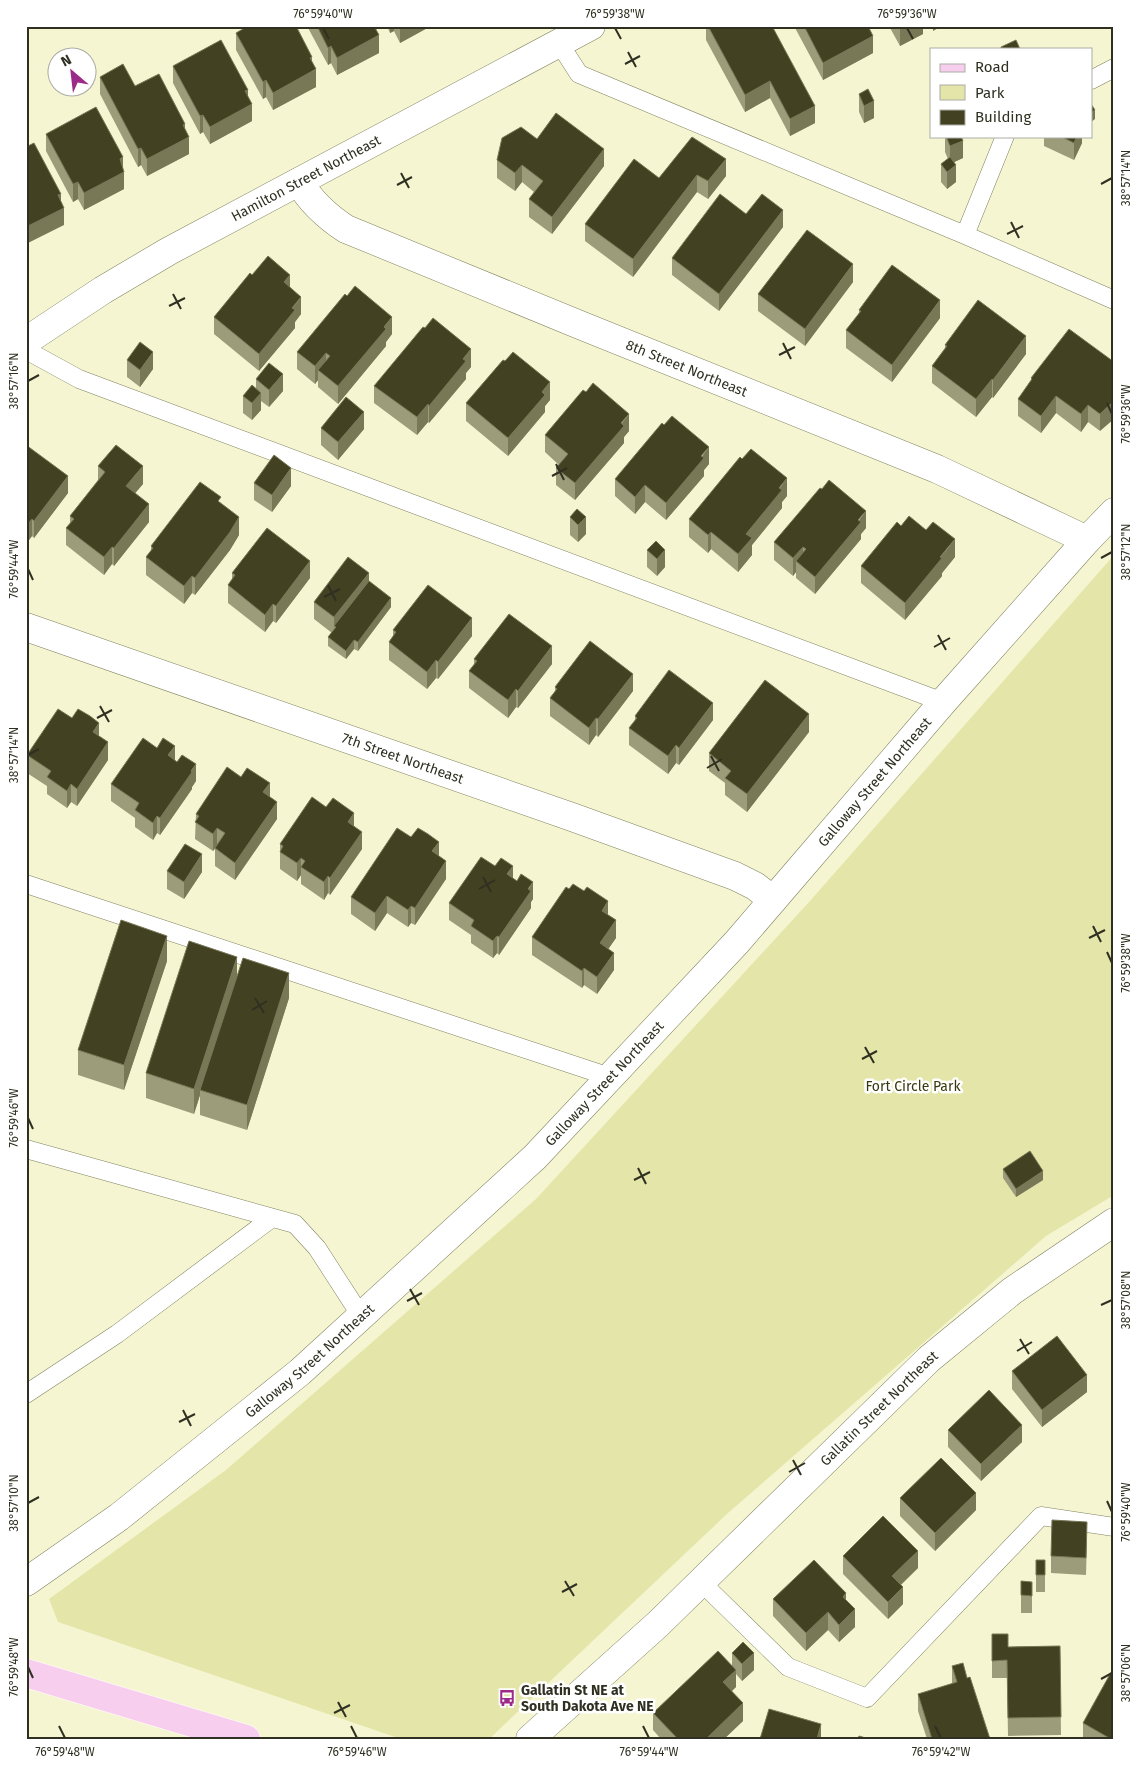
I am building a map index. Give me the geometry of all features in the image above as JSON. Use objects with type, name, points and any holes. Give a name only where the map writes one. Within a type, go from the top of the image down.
[{"type":"main road","points":[[26,1673],[246,1739]]},
{"type":"street","name":"Hamilton Street Northeast","points":[[26,341],[102,290],[169,251],[591,26]]},
{"type":"street","name":"8th Street Northeast","points":[[299,182],[314,204],[346,229],[937,469],[1087,540]]},
{"type":"street","name":"Galloway Street Northeast","points":[[26,1582],[119,1517],[300,1372],[535,1157],[737,942],[943,702],[1114,512]]},
{"type":"street","name":"7th Street Northeast","points":[[26,627],[572,817],[735,876],[755,886],[773,900]]},
{"type":"street","name":"Gallatin Street Northeast","points":[[530,1739],[658,1624],[929,1359],[1012,1291],[1114,1222]]},
{"type":"lane","points":[[559,43],[579,74],[965,235],[1114,300]]},
{"type":"lane","points":[[1092,79],[1114,68]]},
{"type":"lane","points":[[965,235],[1004,138]]},
{"type":"lane","points":[[26,350],[79,379],[943,702]]},
{"type":"lane","points":[[26,884],[610,1077]]},
{"type":"lane","points":[[26,1149],[295,1224],[317,1248],[361,1316]]},
{"type":"lane","points":[[26,1394],[117,1334],[272,1218]]},
{"type":"lane","points":[[701,1582],[788,1667],[867,1698],[1041,1516],[1114,1527]]},
{"type":"green space","name":"Fort Circle Park","points":[[1114,555],[1114,1195],[1046,1236],[728,1513],[489,1739],[401,1739],[58,1622],[49,1599],[226,1470],[536,1199],[810,901]]},
{"type":"building","points":[[248,26],[296,26],[316,69],[273,93],[266,80],[263,82],[236,33]]},
{"type":"building","points":[[317,26],[374,26],[379,35],[337,58],[331,46],[328,48]]},
{"type":"building","points":[[708,26],[772,26],[815,106],[790,119],[770,81],[745,95]]},
{"type":"building","points":[[804,26],[868,26],[873,36],[823,63]]},
{"type":"building","points":[[221,40],[248,90],[245,91],[252,104],[210,127],[203,115],[200,116],[173,66]]},
{"type":"building","points":[[1016,40],[1020,48],[1001,48]]},
{"type":"building","points":[[123,64],[135,86],[159,74],[185,124],[183,125],[189,137],[147,159],[141,148],[138,149],[100,77]]},
{"type":"building","points":[[868,89],[874,101],[864,106],[859,94]]},
{"type":"building","points":[[96,107],[123,157],[120,159],[124,172],[84,193],[78,182],[73,184],[46,134]]},
{"type":"building","points":[[556,113],[604,149],[552,217],[529,199],[543,181],[522,165],[515,173],[497,160],[502,138],[521,127],[537,139]]},
{"type":"building","points":[[692,137],[726,159],[708,181],[697,175],[633,259],[585,224],[634,159],[659,178]]},
{"type":"building","points":[[947,138],[962,138],[963,141],[950,146]]},
{"type":"building","points":[[1064,138],[1076,138],[1074,143]]},
{"type":"building","points":[[34,143],[61,194],[58,195],[64,208],[26,227],[26,147]]},
{"type":"building","points":[[950,157],[956,165],[947,172],[941,164]]},
{"type":"building","points":[[720,194],[746,214],[762,194],[783,210],[719,294],[672,258]]},
{"type":"building","points":[[807,230],[853,264],[805,329],[758,294]]},
{"type":"building","points":[[268,256],[290,275],[284,282],[301,297],[292,308],[295,310],[259,354],[214,317],[250,273],[252,275]]},
{"type":"building","points":[[892,265],[940,300],[892,365],[846,330]]},
{"type":"building","points":[[355,286],[392,317],[384,327],[386,329],[338,386],[318,370],[330,356],[326,353],[315,366],[297,352],[345,294],[347,296]]},
{"type":"building","points":[[978,300],[1026,336],[993,380],[976,399],[932,366]]},
{"type":"building","points":[[433,318],[471,349],[463,359],[466,361],[429,406],[428,404],[417,417],[374,386],[423,327],[425,328]]},
{"type":"building","points":[[1069,329],[1114,362],[1114,401],[1100,414],[1088,405],[1081,414],[1056,396],[1041,416],[1018,399],[1031,378]]},
{"type":"building","points":[[140,342],[153,352],[140,370],[127,360]]},
{"type":"building","points":[[513,352],[550,382],[542,392],[545,395],[508,438],[466,403],[503,360],[505,361]]},
{"type":"building","points":[[269,363],[283,374],[269,390],[256,379]]},
{"type":"building","points":[[593,383],[629,414],[621,423],[624,426],[575,483],[556,468],[568,454],[545,435],[583,390],[586,392]]},
{"type":"building","points":[[252,385],[261,393],[252,403],[243,396]]},
{"type":"building","points":[[346,397],[364,412],[338,442],[321,428]]},
{"type":"building","points":[[672,416],[709,447],[701,456],[704,458],[666,503],[645,485],[635,497],[615,479],[662,423],[664,425]]},
{"type":"building","points":[[26,445],[68,476],[34,521],[32,519],[26,526]]},
{"type":"building","points":[[116,445],[143,466],[126,486],[149,504],[114,548],[112,547],[104,557],[66,528],[74,519],[70,516],[105,472],[98,466]]},
{"type":"building","points":[[751,449],[787,478],[779,488],[782,490],[746,534],[752,538],[738,554],[711,532],[708,535],[689,519],[740,457],[742,459]]},
{"type":"building","points":[[274,455],[291,468],[272,495],[254,483]]},
{"type":"building","points":[[829,480],[866,511],[858,520],[861,522],[815,577],[796,561],[806,549],[803,547],[793,558],[774,542]]},
{"type":"building","points":[[200,482],[221,497],[218,501],[239,517],[195,578],[192,576],[184,586],[146,557],[153,548],[151,546]]},
{"type":"building","points":[[577,509],[586,517],[578,525],[570,517]]},
{"type":"building","points":[[909,516],[926,530],[933,522],[955,539],[905,603],[861,566],[897,522],[901,526]]},
{"type":"building","points":[[267,528],[310,561],[276,606],[273,604],[265,615],[228,585],[235,575],[232,573]]},
{"type":"building","points":[[656,541],[665,550],[657,559],[647,550]]},
{"type":"building","points":[[348,557],[369,573],[334,617],[314,602]]},
{"type":"building","points":[[369,581],[391,598],[358,642],[354,640],[346,651],[328,637],[336,627],[334,626]]},
{"type":"building","points":[[428,585],[472,618],[438,662],[436,660],[427,672],[389,642],[396,632],[393,630]]},
{"type":"building","points":[[509,614],[552,646],[518,691],[516,689],[508,700],[469,671],[477,661],[474,659]]},
{"type":"building","points":[[590,641],[633,674],[589,728],[550,698],[557,689],[555,687]]},
{"type":"building","points":[[669,670],[713,703],[679,748],[676,745],[668,756],[629,728],[637,718],[635,716]]},
{"type":"building","points":[[765,680],[809,714],[747,794],[725,778],[731,771],[709,753]]},
{"type":"building","points":[[58,709],[72,718],[78,709],[90,716],[99,723],[93,732],[108,742],[77,789],[71,784],[67,791],[47,777],[51,771],[27,755]]},
{"type":"building","points":[[143,738],[157,748],[163,738],[175,746],[168,755],[177,762],[182,755],[196,764],[160,818],[157,816],[153,823],[135,810],[139,803],[111,784]]},
{"type":"building","points":[[227,767],[241,777],[247,768],[270,783],[263,792],[277,802],[235,863],[215,848],[225,833],[217,828],[213,834],[195,822],[199,816],[196,814]]},
{"type":"building","points":[[312,797],[326,807],[333,798],[354,813],[348,822],[362,832],[330,878],[328,876],[324,882],[301,867],[305,861],[301,858],[297,863],[280,852],[283,846],[280,844]]},
{"type":"building","points":[[397,828],[411,837],[418,828],[428,834],[439,842],[432,851],[446,861],[415,908],[411,906],[408,910],[387,896],[375,913],[351,897]]},
{"type":"building","points":[[185,844],[202,854],[184,882],[167,871]]},
{"type":"building","points":[[481,857],[495,866],[501,858],[513,866],[507,874],[517,881],[521,874],[533,882],[528,889],[531,891],[499,937],[497,936],[493,941],[471,926],[474,920],[449,903]]},
{"type":"building","points":[[573,884],[584,891],[587,887],[608,901],[602,911],[616,920],[600,943],[614,953],[597,977],[584,968],[582,971],[532,937],[566,887],[569,889]]},
{"type":"building","points":[[121,920],[167,936],[124,1065],[78,1050]]},
{"type":"building","points":[[189,941],[237,957],[194,1089],[146,1073]]},
{"type":"building","points":[[243,958],[289,973],[247,1105],[200,1090]]},
{"type":"building","points":[[1030,1151],[1043,1171],[1016,1189],[1003,1169]]},
{"type":"building","points":[[1057,1336],[1087,1375],[1042,1410],[1012,1371]]},
{"type":"building","points":[[989,1390],[1022,1425],[981,1464],[948,1430]]},
{"type":"building","points":[[941,1458],[976,1493],[935,1533],[900,1498]]},
{"type":"building","points":[[883,1516],[918,1551],[892,1576],[903,1587],[888,1602],[843,1556]]},
{"type":"building","points":[[1052,1520],[1087,1522],[1086,1558],[1051,1556]]},
{"type":"building","points":[[814,1560],[846,1593],[843,1597],[855,1609],[839,1625],[828,1612],[806,1633],[773,1599]]},
{"type":"building","points":[[1036,1560],[1045,1560],[1045,1575],[1036,1575]]},
{"type":"building","points":[[1021,1581],[1032,1582],[1032,1596],[1021,1595]]},
{"type":"building","points":[[992,1634],[1008,1634],[1008,1647],[1060,1646],[1061,1717],[1008,1718],[1007,1660],[992,1661]]},
{"type":"building","points":[[743,1642],[754,1653],[742,1664],[732,1653]]},
{"type":"building","points":[[718,1651],[736,1670],[723,1682],[743,1703],[706,1739],[678,1739],[653,1713]]},
{"type":"building","points":[[963,1663],[967,1678],[970,1677],[990,1739],[932,1739],[918,1694],[957,1682],[952,1666]]},
{"type":"building","points":[[1114,1667],[1114,1739],[1111,1739],[1083,1723]]},
{"type":"building","points":[[769,1709],[821,1724],[817,1739],[760,1739]]},
{"type":"building","points":[[859,1736],[869,1739],[858,1739]]},
{"type":"place","name":"Gallatin St NE at South Dakota Ave NE","points":[[507,1698]]}]
